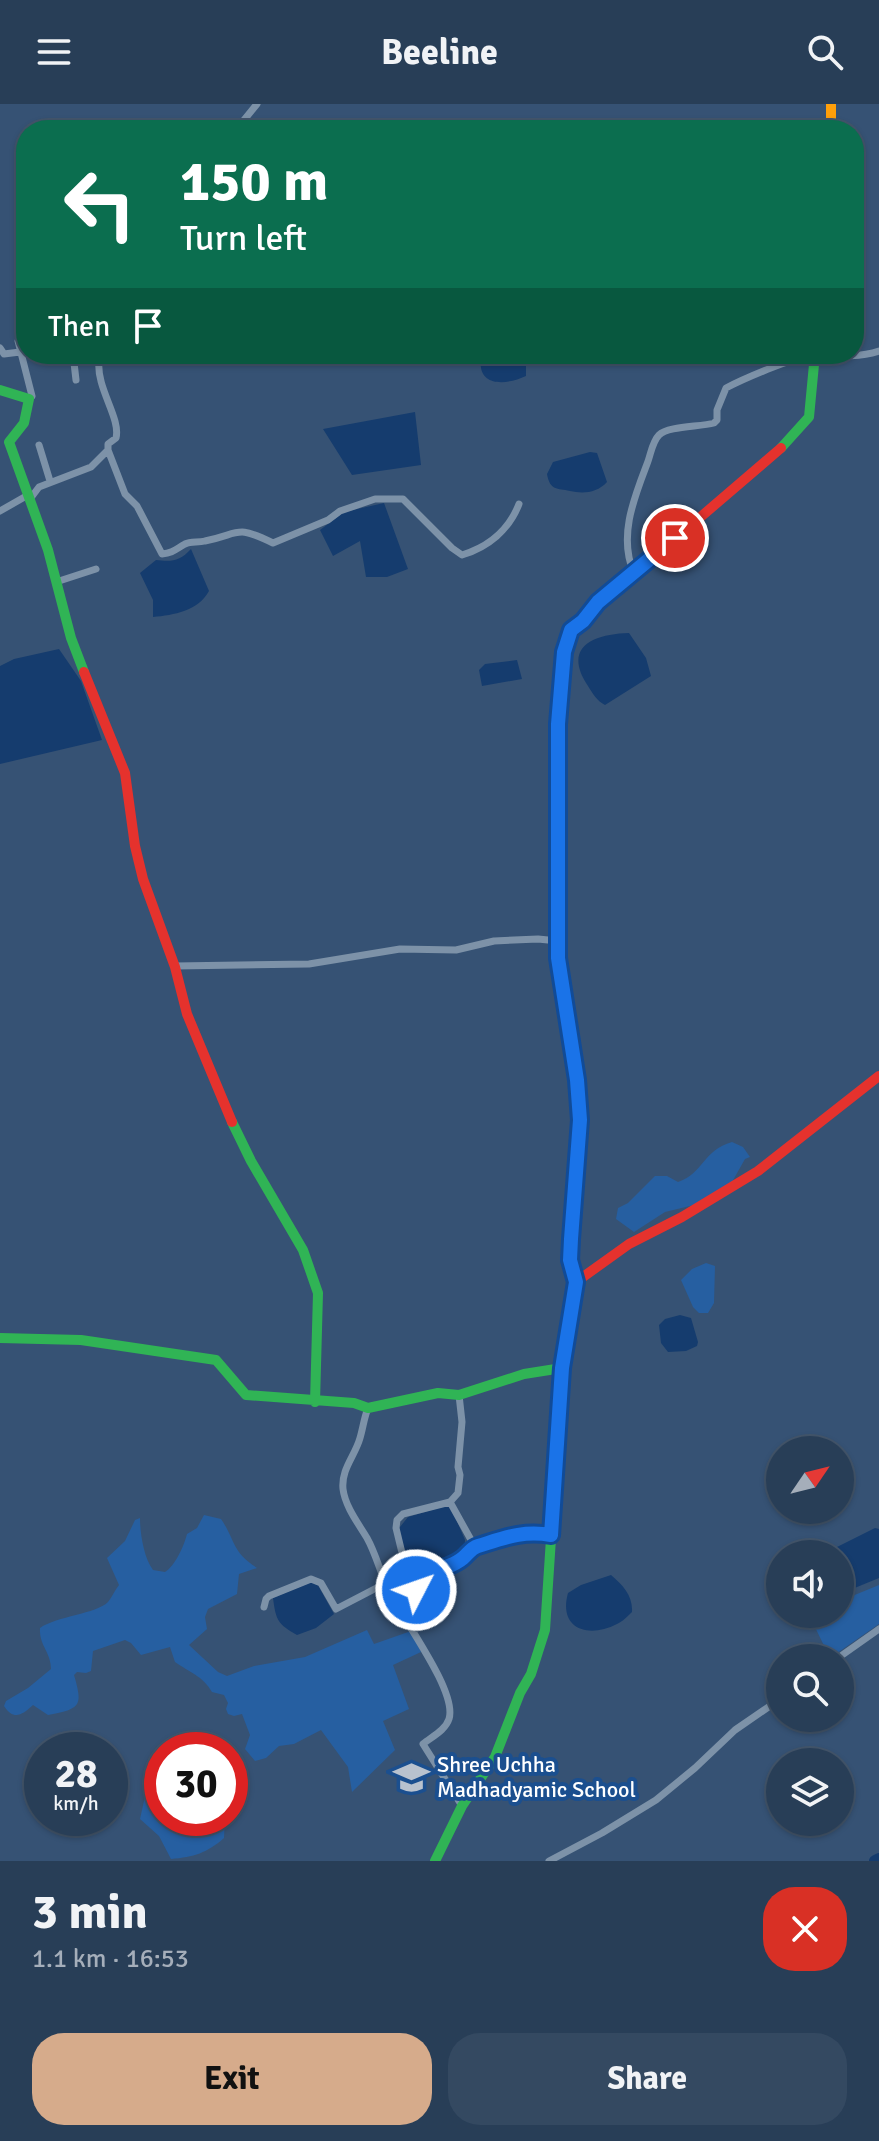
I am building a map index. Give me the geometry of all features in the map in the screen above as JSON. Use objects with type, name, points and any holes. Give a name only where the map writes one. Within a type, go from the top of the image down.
[{"type":"main road","points":[[435,1861],[462,1806],[495,1757],[520,1693],[531,1674],[545,1630],[562,1368],[576,1282],[570,1260],[580,1120],[577,1080],[558,958],[558,724],[564,652],[571,630],[598,602],[792,438],[809,417],[814,364]]},
{"type":"main road","points":[[0,390],[29,399],[22,429],[9,442],[56,582],[71,638],[125,773],[143,879],[175,966],[187,1014],[220,1098],[251,1161],[303,1250],[318,1293],[315,1402]]},
{"type":"main road","points":[[576,1282],[629,1244],[682,1217],[758,1171],[879,1076]]},
{"type":"main road","points":[[0,1338],[23,1336],[87,1340],[216,1360],[230,1372],[238,1388],[246,1395],[354,1403],[368,1408],[438,1393],[459,1395],[524,1374],[562,1368]]},
{"type":"street","points":[[244,120],[257,104]]},
{"type":"street","points":[[23,364],[32,396]]},
{"type":"street","points":[[74,364],[76,380]]},
{"type":"street","points":[[99,364],[98,378],[117,429],[116,438],[108,444],[108,450],[125,494],[137,506],[162,554],[169,554],[191,542],[208,541],[233,531],[255,534],[273,543],[328,520],[340,511],[375,499],[403,499],[462,555],[482,548],[501,533],[519,504]]},
{"type":"street","points":[[634,573],[627,548],[632,507],[651,450],[660,434],[672,429],[714,423],[726,388],[785,364]]},
{"type":"street","points":[[39,445],[50,481]]},
{"type":"street","points":[[0,511],[29,497],[50,481],[91,467],[108,450]]},
{"type":"street","points":[[56,582],[96,569]]},
{"type":"street","points":[[175,966],[309,964],[400,949],[456,950],[494,941],[558,941]]},
{"type":"street","points":[[459,1395],[462,1422],[458,1493],[450,1502],[403,1514],[397,1520],[396,1528],[406,1566],[418,1576],[454,1563],[475,1547],[516,1534],[551,1535]]},
{"type":"street","points":[[368,1408],[359,1441],[342,1476],[343,1489],[399,1612],[441,1681],[450,1713],[447,1723],[423,1744],[462,1806]]},
{"type":"street","points":[[450,1502],[475,1547]]},
{"type":"street","points":[[412,1629],[425,1626],[431,1619],[416,1590],[422,1584],[422,1575]]},
{"type":"street","points":[[264,1607],[269,1596],[311,1579],[321,1583],[336,1609],[386,1583]]},
{"type":"street","points":[[854,1647],[879,1629]]},
{"type":"street","points":[[549,1861],[656,1800],[735,1730],[766,1709]]},
{"type":"shaded area","points":[[526,364],[526,376],[493,381],[483,373],[481,365]]},
{"type":"shaded area","points":[[415,412],[421,465],[352,475],[323,429]]},
{"type":"shaded area","points":[[597,453],[607,482],[603,486],[575,492],[552,486],[547,474],[553,462]]},
{"type":"shaded area","points":[[384,503],[408,569],[387,577],[366,577],[360,541],[333,556],[320,530],[344,512]]},
{"type":"shaded area","points":[[191,549],[209,591],[192,607],[153,617],[153,600],[140,573],[156,560],[175,560]]},
{"type":"shaded area","points":[[629,633],[646,658],[651,676],[605,705],[593,694],[581,673],[578,661],[580,652],[593,640]]},
{"type":"shaded area","points":[[59,649],[81,681],[102,740],[0,764],[0,666],[14,659]]},
{"type":"shaded area","points":[[517,660],[522,679],[482,686],[479,670],[485,664]]},
{"type":"shaded area","points":[[732,1142],[743,1147],[750,1157],[745,1159],[732,1182],[694,1205],[665,1212],[634,1232],[616,1219],[618,1208],[628,1203],[655,1176],[667,1176],[678,1182],[693,1174],[715,1150]]},
{"type":"shaded area","points":[[706,1263],[715,1266],[714,1303],[708,1313],[699,1313],[681,1280],[692,1269]]},
{"type":"shaded area","points":[[680,1315],[691,1318],[697,1346],[686,1351],[668,1352],[661,1343],[659,1325],[665,1319]]},
{"type":"shaded area","points":[[451,1507],[465,1540],[464,1555],[417,1571],[409,1562],[399,1533],[400,1527],[408,1517]]},
{"type":"shaded area","points":[[204,1515],[221,1519],[238,1551],[257,1568],[239,1574],[237,1594],[208,1609],[205,1617],[207,1629],[189,1645],[218,1672],[227,1676],[254,1666],[305,1657],[367,1630],[374,1644],[411,1631],[421,1652],[393,1665],[409,1709],[383,1721],[395,1750],[352,1792],[348,1767],[321,1730],[294,1744],[279,1746],[266,1758],[255,1761],[248,1753],[250,1735],[242,1714],[228,1714],[224,1695],[212,1692],[200,1678],[175,1662],[170,1647],[141,1655],[125,1640],[93,1651],[91,1671],[74,1675],[78,1700],[67,1711],[48,1715],[33,1705],[22,1714],[15,1715],[4,1706],[6,1701],[51,1669],[40,1628],[95,1609],[109,1600],[119,1585],[107,1558],[125,1541],[135,1520],[140,1518],[143,1546],[150,1565],[153,1570],[165,1572],[179,1555],[187,1534],[197,1528]]},
{"type":"shaded area","points":[[879,1529],[879,1578],[854,1588],[854,1540],[851,1540]]},
{"type":"shaded area","points":[[611,1575],[626,1591],[632,1612],[621,1622],[596,1631],[578,1628],[571,1623],[566,1605],[568,1593]]},
{"type":"shaded area","points":[[315,1580],[334,1614],[316,1628],[297,1635],[279,1621],[273,1598]]},
{"type":"shaded area","points":[[879,1585],[879,1624],[850,1644],[823,1644],[815,1628],[854,1628],[854,1595]]},
{"type":"shaded area","points":[[144,1801],[144,1823],[140,1819]]},
{"type":"shaded area","points":[[159,1836],[224,1836],[200,1853],[171,1859]]},
{"type":"waterway","points":[[875,1861],[879,1859]]},
{"type":"traffic: fast","points":[[781,448],[809,417],[814,364]]},
{"type":"traffic: fast","points":[[0,390],[29,399],[24,423],[9,442],[48,550],[71,638],[84,672]]},
{"type":"traffic: fast","points":[[232,1122],[303,1250],[318,1293],[315,1402]]},
{"type":"traffic: fast","points":[[0,1338],[81,1340],[216,1360],[246,1395],[354,1403],[368,1408],[438,1393],[459,1395],[524,1374],[562,1368]]},
{"type":"traffic: fast","points":[[435,1861],[462,1806],[495,1757],[520,1693],[531,1674],[545,1630],[562,1371]]},
{"type":"traffic: slow","points":[[831,104],[831,120]]},
{"type":"traffic: slow","points":[[562,1371],[576,1282],[570,1260],[580,1120],[564,996]]},
{"type":"traffic: jam","points":[[564,996],[558,958],[558,733],[565,650],[572,630],[781,448]]},
{"type":"traffic: jam","points":[[84,672],[125,773],[143,879],[175,967],[187,1014],[232,1122]]},
{"type":"traffic: jam","points":[[576,1282],[629,1244],[682,1217],[758,1171],[879,1076]]},
{"type":"place","name":"Shree Uchha Madhadyamic School","points":[[411,1777]]},
{"type":"route","points":[[416,1590],[422,1584],[422,1575],[464,1558],[475,1547],[516,1534],[551,1535],[562,1368],[576,1282],[570,1260],[580,1120],[577,1080],[558,958],[556,797],[564,652],[571,630],[598,602],[675,538]]}]
